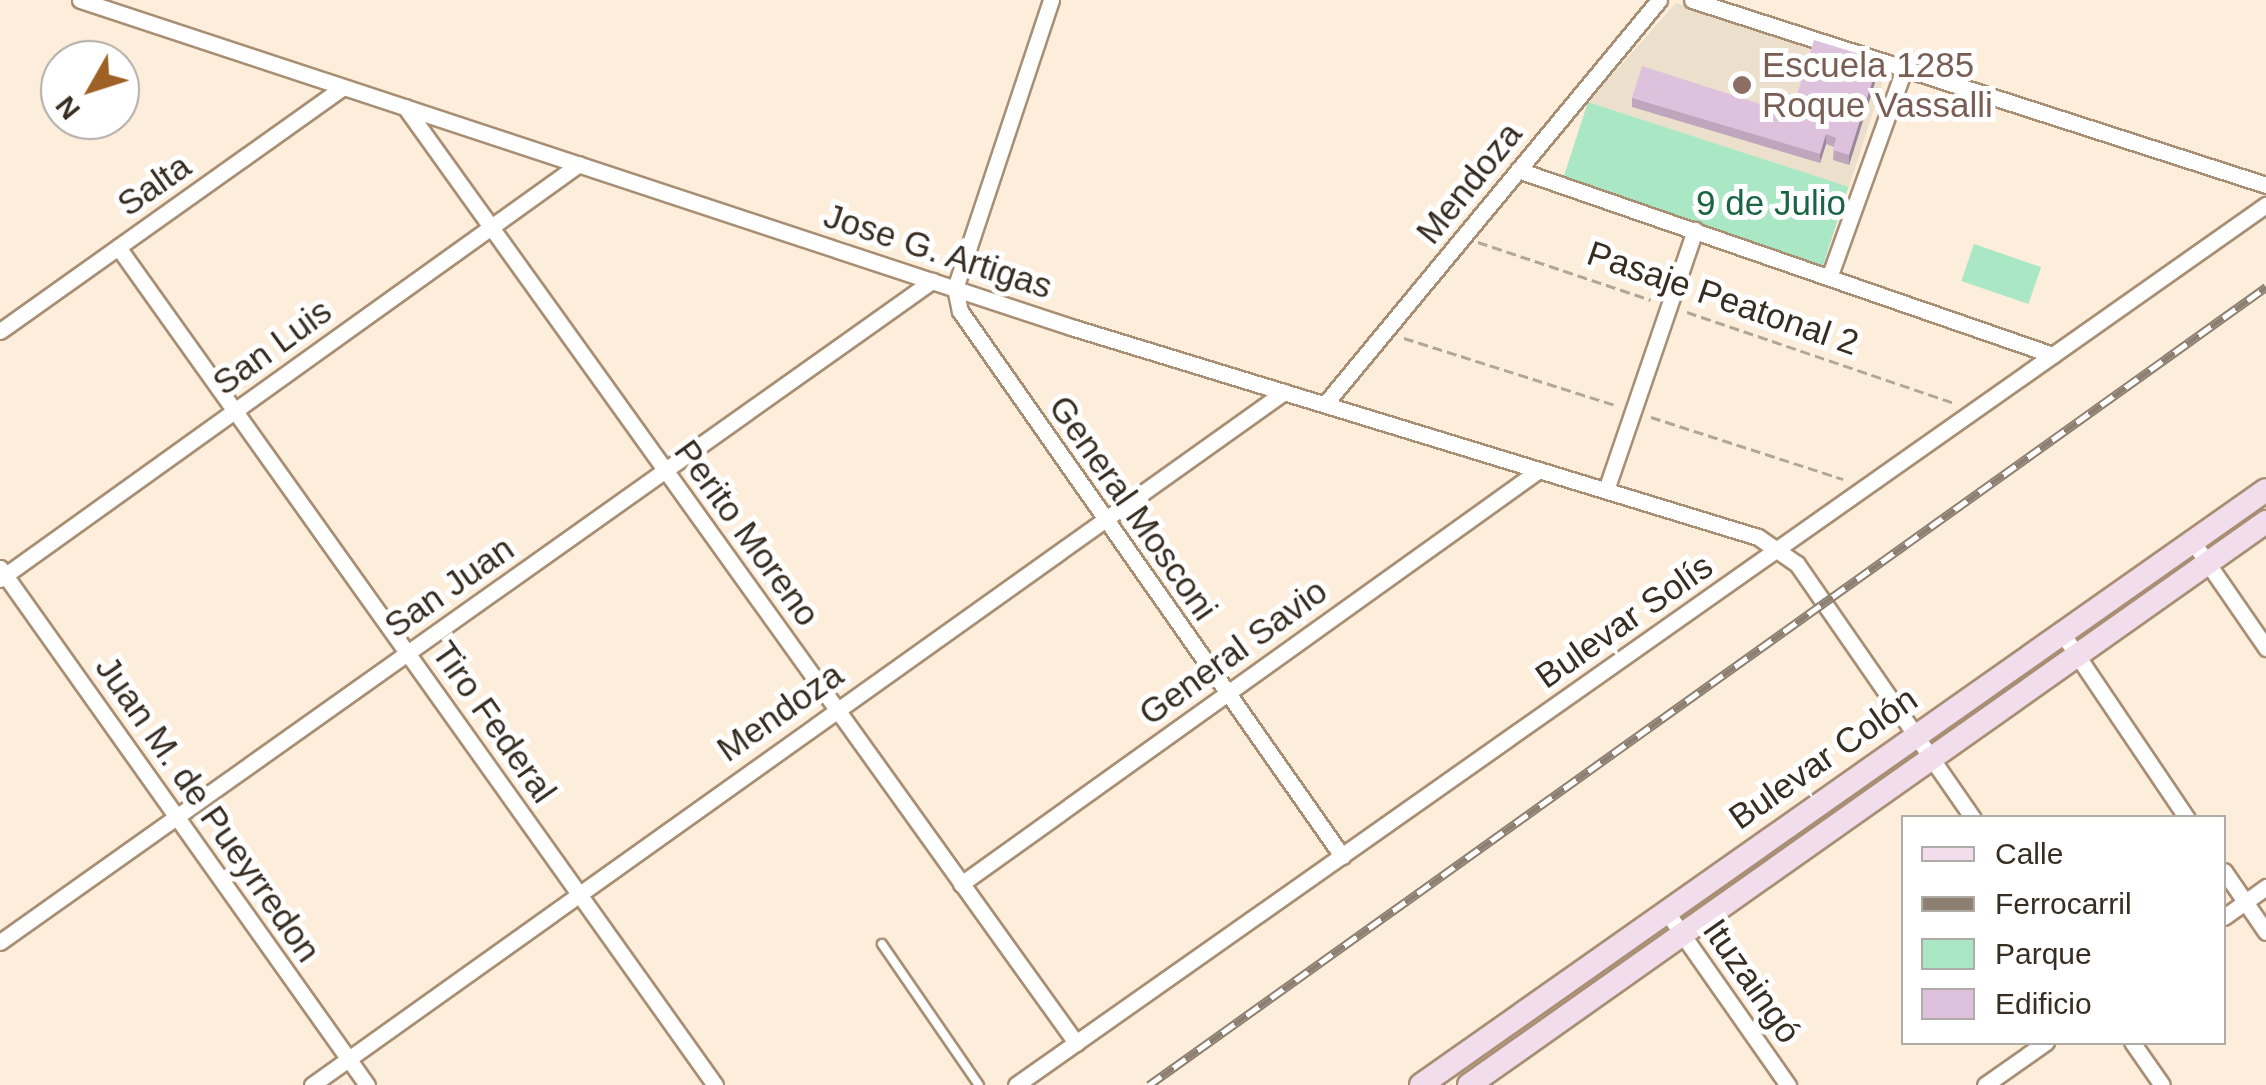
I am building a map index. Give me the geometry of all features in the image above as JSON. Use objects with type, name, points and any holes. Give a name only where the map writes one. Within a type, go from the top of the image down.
[{"type":"main road","name":"Bulevar Colón","points":[[1420,1085],[2266,490]]},
{"type":"main road","name":"Bulevar Colón","points":[[1469,1085],[2266,522]]},
{"type":"street","name":"Jose G. Artigas","points":[[80,0],[932,281],[1780,547]]},
{"type":"street","points":[[955,288],[1051,0]]},
{"type":"street","name":"Mendoza","points":[[1325,404],[1658,0]]},
{"type":"street","points":[[1692,0],[2266,186]]},
{"type":"street","points":[[1830,275],[1904,68]]},
{"type":"street","name":"Salta","points":[[0,331],[342,88]]},
{"type":"street","name":"Perito Moreno","points":[[405,107],[1076,1043]]},
{"type":"street","name":"San Luis","points":[[2,574],[579,164]]},
{"type":"street","points":[[1518,170],[2054,355]]},
{"type":"street","name":"Bulevar Solís","points":[[1016,1085],[2266,205]]},
{"type":"street","points":[[1606,490],[1696,230]]},
{"type":"street","name":"Tiro Federal","points":[[118,247],[715,1085]]},
{"type":"street","name":"San Juan","points":[[0,942],[932,281]]},
{"type":"street","name":"General Mosconi","points":[[955,288],[960,312],[1342,856]]},
{"type":"street","name":"Mendoza","points":[[312,1085],[1284,392]]},
{"type":"street","name":"General Savio","points":[[962,884],[1539,470]]},
{"type":"street","points":[[2193,542],[2266,648]]},
{"type":"street","points":[[1780,547],[1970,815]]},
{"type":"street","name":"Juan M. de Pueyrredon","points":[[2,574],[368,1085]]},
{"type":"street","points":[[2062,633],[2185,815]]},
{"type":"street","points":[[2226,874],[2266,932]]},
{"type":"street","points":[[2226,916],[2266,887]]},
{"type":"street","name":"Ituzaingó","points":[[1666,911],[1788,1085]]},
{"type":"street","points":[[1985,1085],[2042,1045]]},
{"type":"street","points":[[2134,1045],[2162,1085]]},
{"type":"lane","points":[[882,944],[980,1085]]},
{"type":"path","name":"Pasaje Peatonal 2","points":[[1475,241],[1956,403]]},
{"type":"path","points":[[1397,336],[1846,480]]},
{"type":"shaded area","name":"Escuela 1285 Roque Vassalli","points":[[1676,3],[1887,69],[1849,187],[1588,102]]},
{"type":"green space","name":"9 de Julio","points":[[1588,102],[1849,187],[1822,268],[1562,183]]},
{"type":"green space","points":[[1974,244],[2041,267],[2028,304],[1961,281]]},
{"type":"building","points":[[1814,40],[1879,60],[1849,155],[1833,150],[1836,138],[1826,134],[1820,154],[1632,98],[1642,66],[1791,114]]},
{"type":"railway","points":[[1149,1085],[2266,287]]},
{"type":"place","name":"Escuela 1285 Roque Vassalli","points":[[1742,85]]}]
